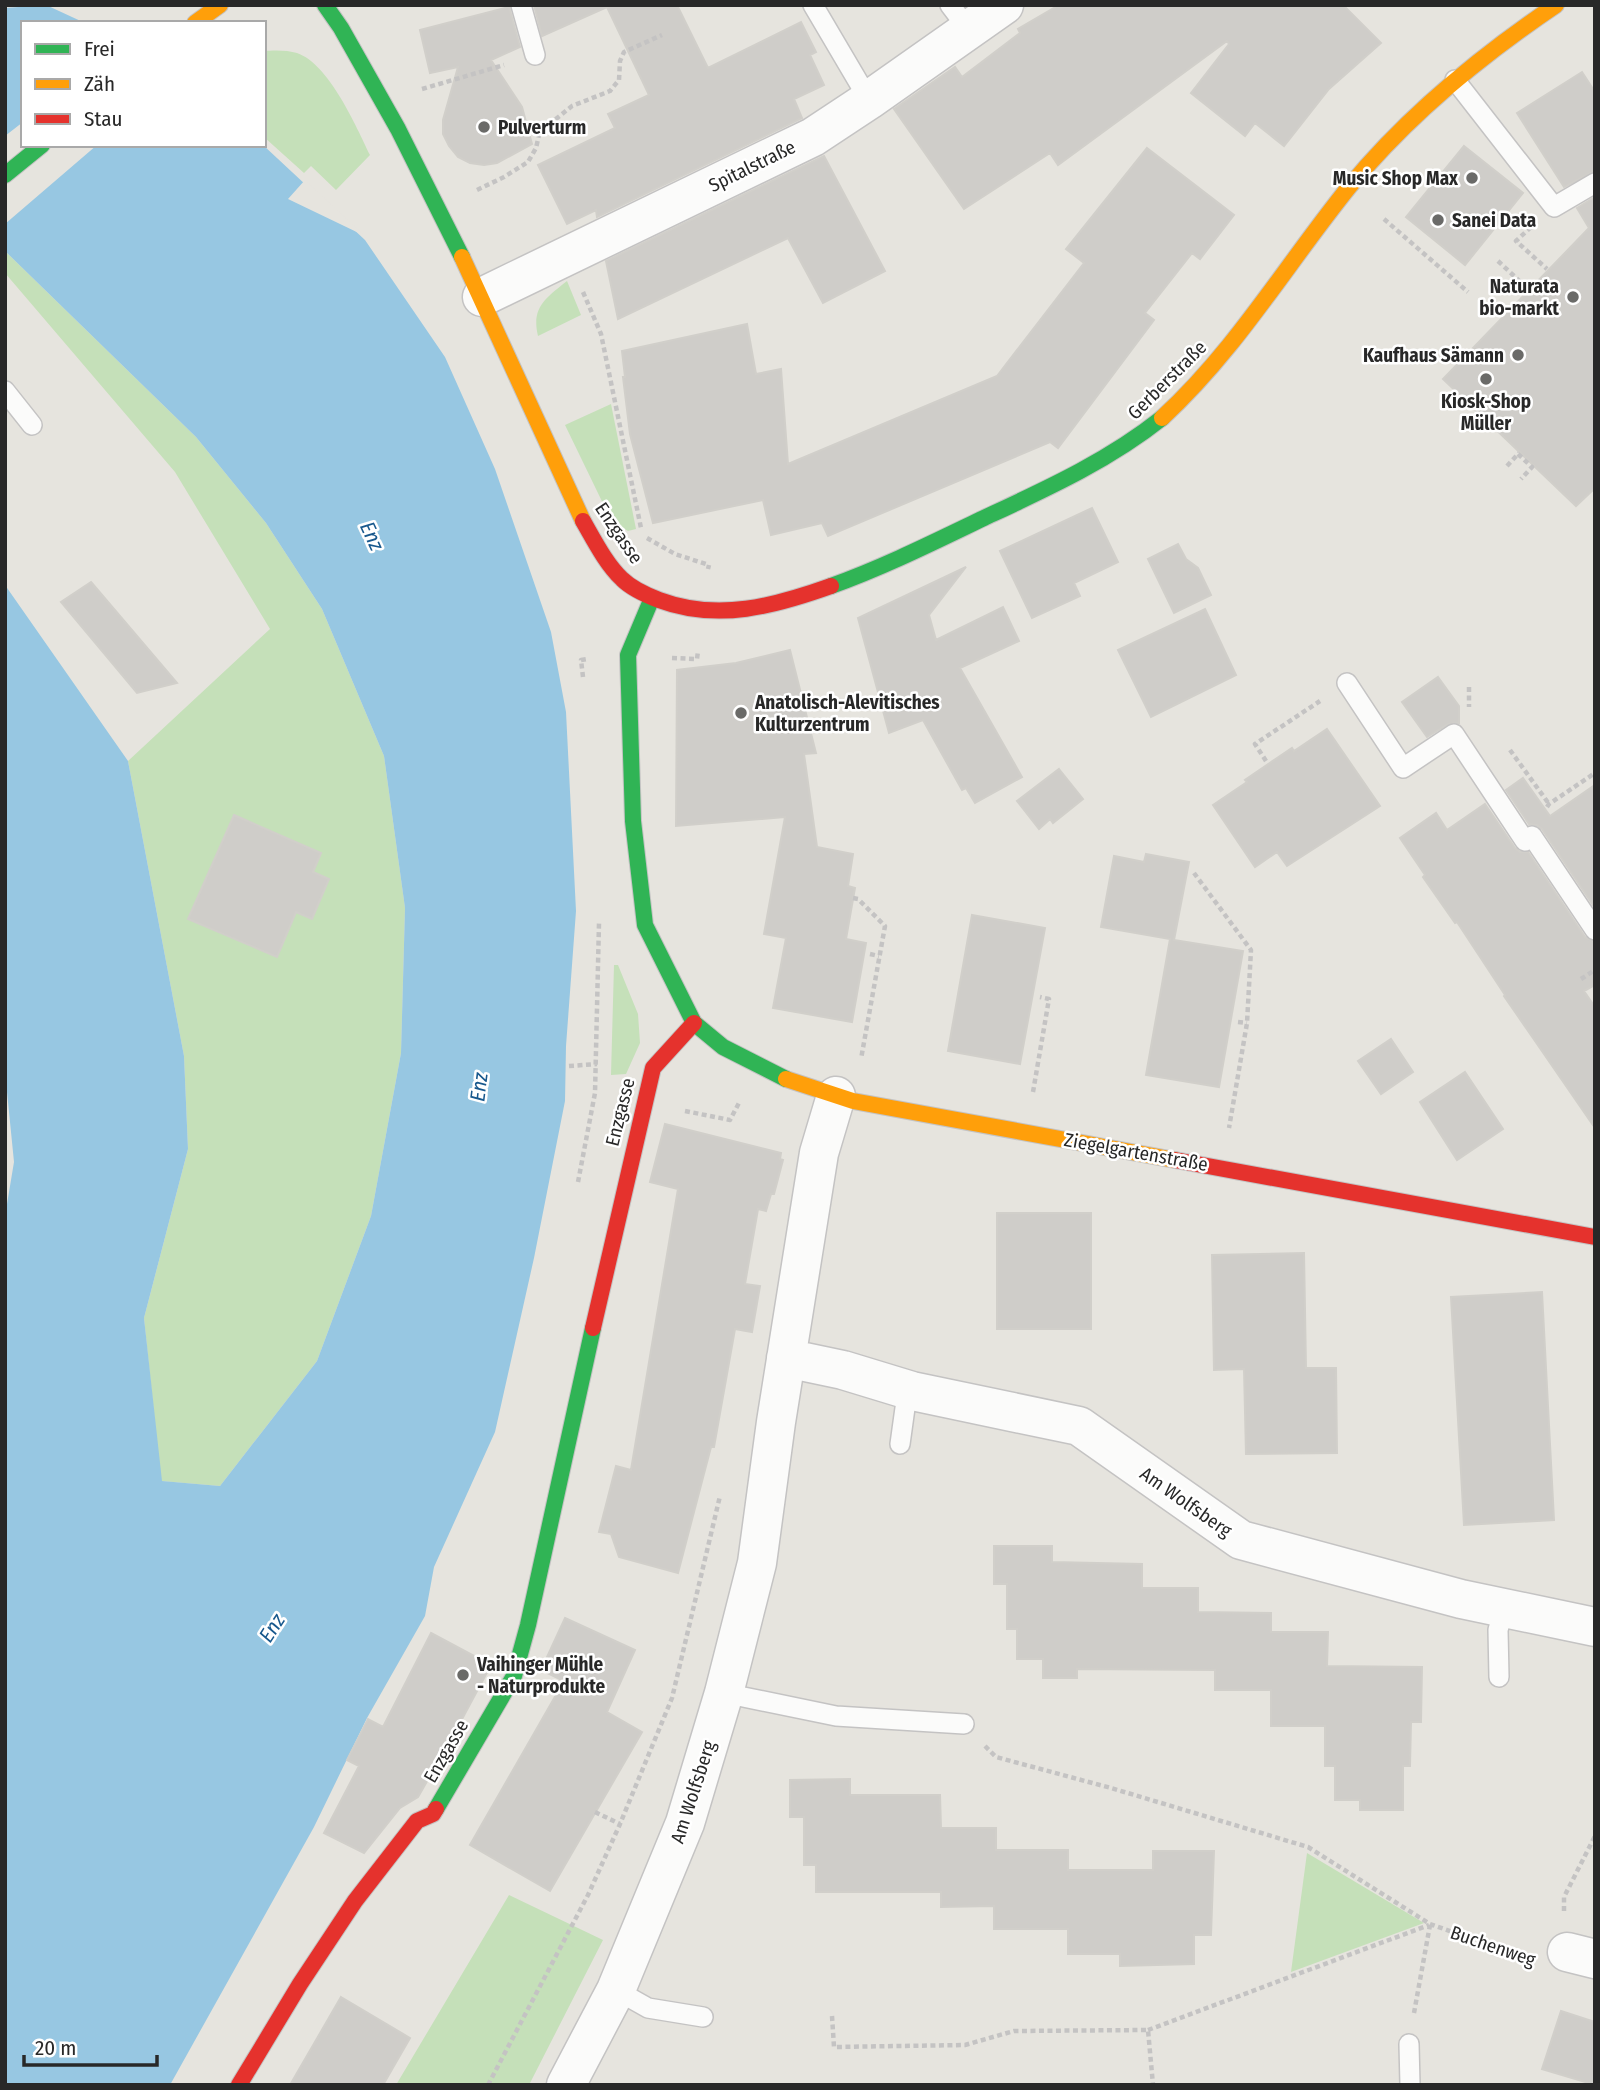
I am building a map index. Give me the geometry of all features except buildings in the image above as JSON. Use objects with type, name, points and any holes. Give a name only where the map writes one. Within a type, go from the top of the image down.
[{"type":"street","points":[[198,21],[220,5]]},
{"type":"street","name":"Enzgasse","points":[[325,5],[388,108],[438,207],[482,297],[580,516],[623,579],[652,598]]},
{"type":"street","name":"Spitalstraße","points":[[482,297],[813,136],[869,100],[960,17],[1004,5]]},
{"type":"street","name":"Gerberstraße","points":[[652,598],[702,610],[747,610],[853,579],[1079,473],[1136,439],[1166,416],[1205,376],[1241,333],[1350,185],[1401,128],[1515,32],[1556,5]]},
{"type":"street","points":[[5,175],[40,147]]},
{"type":"street","points":[[652,598],[628,655],[633,821],[645,925],[694,1023]]},
{"type":"street","name":"Enzgasse","points":[[239,2085],[300,1984],[355,1901],[417,1821],[433,1814],[514,1676],[528,1625],[619,1207],[653,1068],[694,1023]]},
{"type":"street","name":"Ziegelgartenstraße","points":[[694,1023],[723,1047],[758,1067],[796,1084],[845,1098],[1595,1237]]},
{"type":"street","name":"Am Wolfsberg","points":[[566,2085],[616,1990],[685,1823],[724,1693],[757,1563],[819,1153],[845,1098]]},
{"type":"street","name":"Am Wolfsberg","points":[[786,1358],[843,1370],[912,1391],[1079,1426],[1241,1540],[1461,1600],[1595,1627]]},
{"type":"lane","points":[[522,5],[535,55]]},
{"type":"lane","points":[[813,5],[869,100]]},
{"type":"lane","points":[[1455,80],[1554,207],[1595,183]]},
{"type":"lane","points":[[5,391],[32,425]]},
{"type":"lane","points":[[1347,683],[1403,768],[1454,734],[1525,841],[1532,836],[1595,930]]},
{"type":"lane","points":[[900,1444],[905,1408],[912,1391]]},
{"type":"lane","points":[[1499,1677],[1498,1630],[1504,1608]]},
{"type":"lane","points":[[724,1693],[836,1716],[964,1724]]},
{"type":"lane","points":[[616,1990],[648,2008],[703,2017]]},
{"type":"lane","points":[[1409,2044],[1410,2085]]},
{"type":"path","points":[[438,207],[504,177],[528,162],[536,148],[539,135],[551,123],[572,106],[610,91],[619,80],[620,61],[624,52],[662,36]]},
{"type":"path","points":[[388,108],[422,89],[535,55]]},
{"type":"path","points":[[1547,270],[1516,241],[1554,207]]},
{"type":"path","points":[[1384,219],[1468,292]]},
{"type":"path","points":[[566,257],[601,334],[639,526],[646,537],[675,554],[709,565],[697,659]]},
{"type":"path","points":[[1498,261],[1528,289]]},
{"type":"path","points":[[1507,466],[1519,453],[1532,467],[1521,479]]},
{"type":"path","points":[[581,660],[584,685]]},
{"type":"path","points":[[1266,761],[1255,744],[1347,683]]},
{"type":"path","points":[[1510,750],[1549,804],[1595,773]]},
{"type":"path","points":[[1194,873],[1251,950],[1247,1023],[1222,1167]]},
{"type":"path","points":[[845,1098],[885,926],[858,899],[853,898]]},
{"type":"path","points":[[576,1194],[595,1093],[600,910]]},
{"type":"path","points":[[870,954],[879,956]]},
{"type":"path","points":[[1581,979],[1595,971]]},
{"type":"path","points":[[1026,1132],[1049,999],[1040,997]]},
{"type":"path","points":[[1238,1021],[1247,1023]]},
{"type":"path","points":[[569,1066],[597,1064]]},
{"type":"path","points":[[488,2085],[588,1895],[672,1698],[723,1487]]},
{"type":"path","name":"Buchenweg","points":[[964,1724],[996,1757],[1308,1847],[1430,1924],[1545,1964],[1581,1956]]},
{"type":"path","points":[[595,1812],[620,1824]]},
{"type":"path","points":[[1564,1897],[1595,1836]]},
{"type":"path","points":[[832,2016],[834,2048],[965,2045],[1014,2031],[1148,2030],[1430,1924]]},
{"type":"path","points":[[1409,2044],[1430,1924]]},
{"type":"path","points":[[1148,2030],[1153,2085]]},
{"type":"green space","points":[[266,51],[297,53],[320,69],[340,97],[370,155],[336,190],[311,166],[304,173],[266,139]]},
{"type":"green space","points":[[5,251],[196,437],[266,523],[322,609],[384,756],[405,908],[401,1053],[371,1216],[317,1361],[220,1486],[161,1481],[144,1318],[188,1149],[184,1056],[128,761],[270,629],[175,472],[5,273]]},
{"type":"green space","points":[[567,281],[581,315],[538,336],[537,318],[542,304]]},
{"type":"green space","points":[[611,404],[636,529],[628,531],[612,522],[565,425]]},
{"type":"green space","points":[[614,965],[618,965],[638,1014],[640,1043],[626,1074],[611,1075]]},
{"type":"green space","points":[[1307,1853],[1424,1923],[1291,1972]]},
{"type":"green space","points":[[509,1895],[603,1940],[529,2085],[396,2085]]},
{"type":"water","name":"Enz","points":[[46,5],[81,21],[21,21],[21,147],[265,147],[365,240],[445,357],[495,469],[551,632],[566,712],[576,911],[566,1046],[565,1101],[534,1258],[495,1432],[434,1567],[425,1616],[367,1718],[314,1827],[170,2085],[5,2085],[5,1216],[14,1162],[5,1072],[5,585],[128,761],[184,1056],[188,1149],[144,1318],[162,1481],[220,1486],[317,1361],[371,1216],[401,1053],[405,908],[384,756],[322,609],[266,523],[196,437],[5,251],[5,8]]},
{"type":"pier","points":[[21,124],[21,147],[95,147],[5,224],[5,136]]},
{"type":"pier","points":[[305,180],[365,236],[288,199]]},
{"type":"traffic: fast","points":[[325,5],[341,28],[398,129],[462,257]]},
{"type":"traffic: fast","points":[[5,175],[40,147]]},
{"type":"traffic: fast","points":[[831,586],[909,554],[1053,485],[1120,448],[1162,418]]},
{"type":"traffic: fast","points":[[652,598],[628,655],[633,821],[645,925],[694,1023],[723,1047],[786,1079]]},
{"type":"traffic: fast","points":[[436,1809],[514,1676],[528,1625],[593,1328]]},
{"type":"traffic: slow","points":[[198,21],[220,5]]},
{"type":"traffic: slow","points":[[1162,418],[1214,364],[1349,187],[1395,136],[1472,66],[1556,5]]},
{"type":"traffic: slow","points":[[462,257],[583,521]]},
{"type":"traffic: slow","points":[[786,1079],[853,1101],[1175,1160]]},
{"type":"traffic: jam","points":[[583,521],[606,559],[626,583],[649,596],[681,607],[725,611],[746,609],[789,600],[831,586]]},
{"type":"traffic: jam","points":[[593,1328],[653,1068],[694,1023]]},
{"type":"traffic: jam","points":[[1175,1160],[1595,1237]]},
{"type":"traffic: jam","points":[[239,2085],[300,1984],[355,1901],[417,1821],[433,1814],[436,1809]]},
{"type":"place","name":"Pulverturm","points":[[484,127]]},
{"type":"place","name":"Music Shop Max","points":[[1472,178]]},
{"type":"place","name":"Sanei Data","points":[[1438,220]]},
{"type":"place","name":"Naturata bio-markt","points":[[1573,297]]},
{"type":"place","name":"Kaufhaus Sämann","points":[[1518,355]]},
{"type":"place","name":"Kiosk-Shop Müller","points":[[1486,379]]},
{"type":"place","name":"Anatolisch-Alevitisches Kulturzentrum","points":[[741,713]]},
{"type":"place","name":"Vaihinger Mühle - Naturprodukte","points":[[463,1675]]}]
